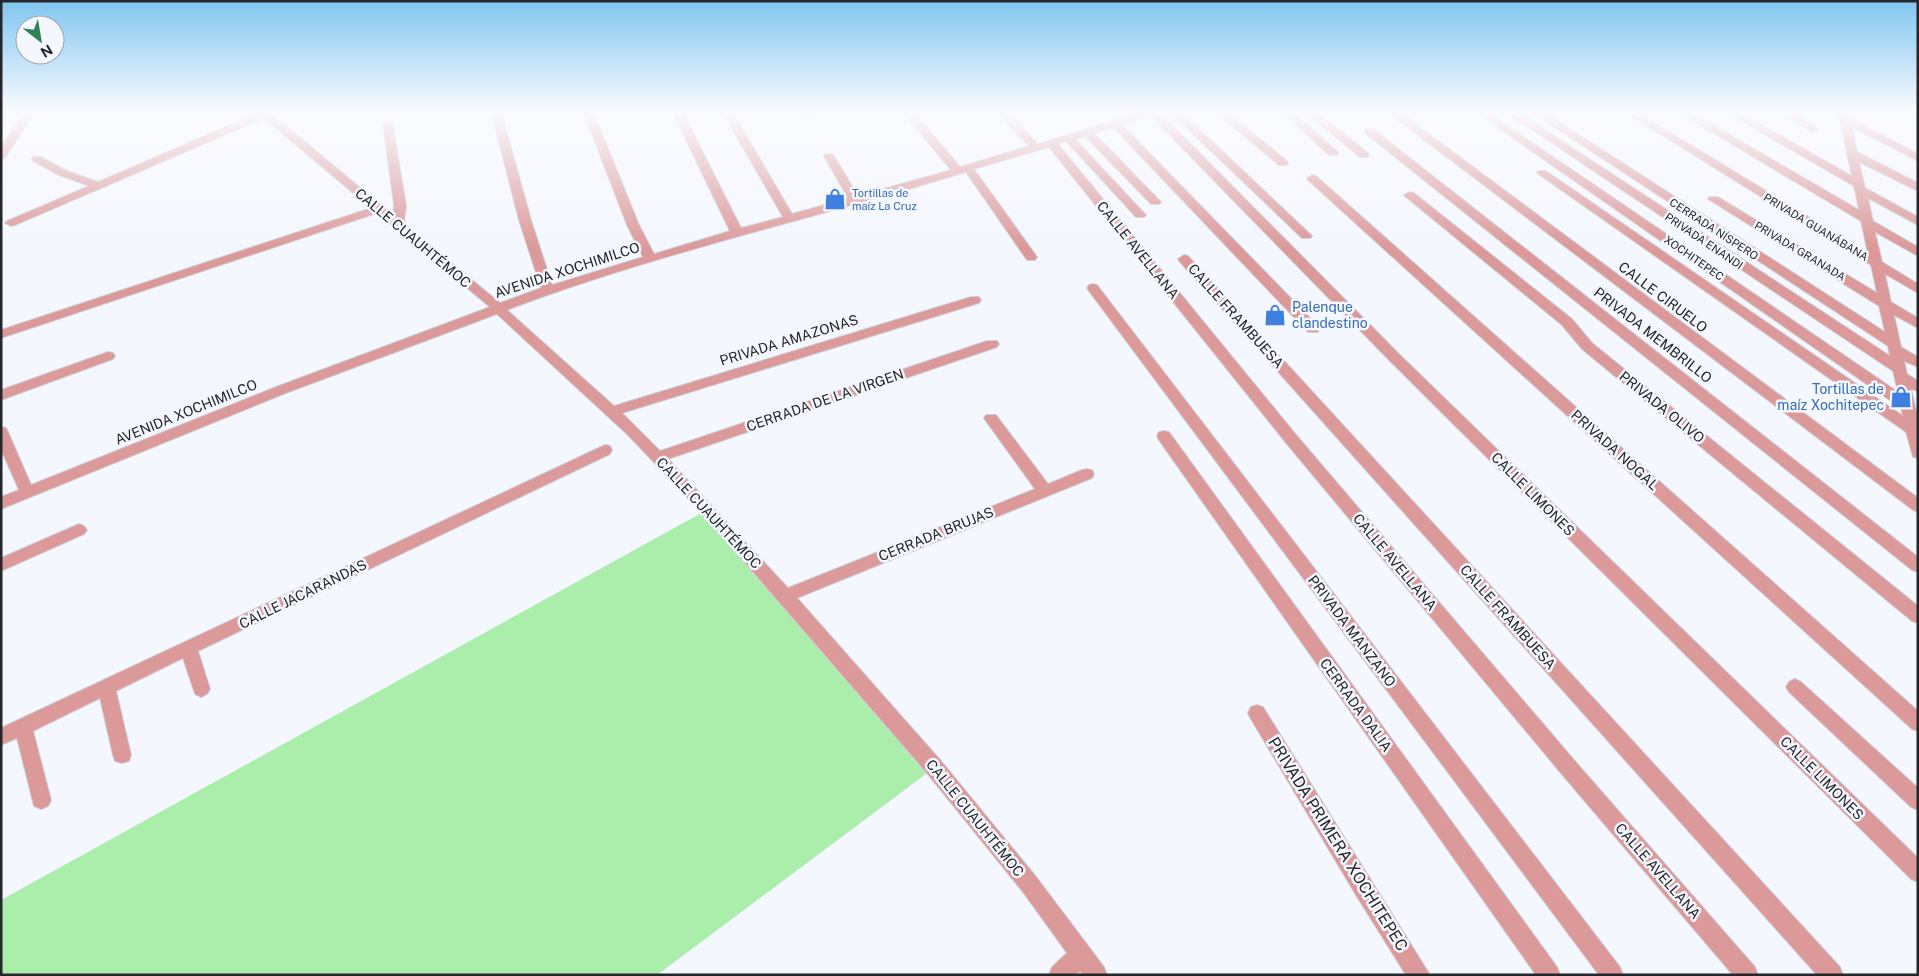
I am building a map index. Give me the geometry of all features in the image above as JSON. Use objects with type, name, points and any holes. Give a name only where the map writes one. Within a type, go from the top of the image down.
[{"type":"street","points":[[11,223],[162,157]]},
{"type":"street","name":"CALLE CUAUHTÉMOC","points":[[316,157],[498,308],[613,411],[657,456],[785,596],[934,767],[1030,885],[1096,975]]},
{"type":"street","points":[[393,157],[400,204],[398,225]]},
{"type":"street","points":[[508,157],[525,220],[548,290]]},
{"type":"street","points":[[606,157],[633,225],[650,259]]},
{"type":"street","points":[[699,157],[737,233]]},
{"type":"street","points":[[753,157],[789,218]]},
{"type":"street","points":[[829,157],[855,200]]},
{"type":"street","points":[[950,157],[963,170],[1031,257]]},
{"type":"street","name":"AVENIDA XOCHIMILCO","points":[[1,503],[280,390],[548,290],[737,233],[1008,157]]},
{"type":"street","name":"CALLE AVELLANA","points":[[1063,157],[1292,440],[1567,766],[1747,975]]},
{"type":"street","points":[[1086,157],[1140,215]]},
{"type":"street","points":[[1111,157],[1155,202]]},
{"type":"street","points":[[1148,157],[1313,329]]},
{"type":"street","name":"CALLE LIMONES","points":[[1189,157],[1918,872]]},
{"type":"street","points":[[1222,157],[1306,236]]},
{"type":"street","points":[[1274,157],[1283,164]]},
{"type":"street","name":"PRIVADA MEMBRILLO","points":[[1401,157],[1918,566]]},
{"type":"street","name":"CALLE CIRUELO","points":[[1452,157],[1918,506]]},
{"type":"street","name":"XOCHITEPEC","points":[[1544,157],[1912,416]]},
{"type":"street","name":"PRIVADA ENANDI","points":[[1577,157],[1900,373],[1918,387]]},
{"type":"street","name":"CERRADA NÍSPERO","points":[[1604,157],[1918,363]]},
{"type":"street","name":"PRIVADA GUANÁBANA","points":[[1702,157],[1918,289]]},
{"type":"street","points":[[1759,157],[1918,252]]},
{"type":"street","points":[[1806,157],[1918,222]]},
{"type":"street","points":[[1854,157],[1900,373],[1912,416],[1918,453]]},
{"type":"street","points":[[1858,157],[1918,188]]},
{"type":"street","points":[[37,159],[63,173],[97,185]]},
{"type":"street","points":[[1542,173],[1912,416]]},
{"type":"street","name":"PRIVADA NOGAL","points":[[1312,178],[1918,723]]},
{"type":"street","name":"PRIVADA OLIVO","points":[[1410,195],[1567,322],[1587,346],[1918,616]]},
{"type":"street","name":"PRIVADA GRANADA","points":[[1714,199],[1918,324]]},
{"type":"street","points":[[1,334],[378,209]]},
{"type":"street","name":"CALLE FRAMBUESA","points":[[1184,259],[1832,975]]},
{"type":"street","name":"PRIVADA MANZANO","points":[[1093,288],[1612,975]]},
{"type":"street","name":"PRIVADA AMAZONAS","points":[[613,411],[975,300]]},
{"type":"street","name":"CERRADA DE LA VIRGEN","points":[[657,456],[992,344]]},
{"type":"street","points":[[1,395],[108,356]]},
{"type":"street","points":[[991,418],[1044,490]]},
{"type":"street","points":[[1,432],[27,492]]},
{"type":"street","name":"CERRADA DALIA","points":[[1164,436],[1549,975]]},
{"type":"street","name":"CALLE JACARANDAS","points":[[1,737],[605,450]]},
{"type":"street","name":"CERRADA BRUJAS","points":[[785,596],[1087,474]]},
{"type":"street","points":[[1,565],[79,530]]},
{"type":"street","points":[[189,649],[201,689]]},
{"type":"street","points":[[106,686],[122,755]]},
{"type":"street","points":[[1795,686],[1918,801]]},
{"type":"street","name":"PRIVADA PRIMERA XOCHITEPEC","points":[[1257,713],[1363,888],[1419,975]]},
{"type":"street","points":[[23,727],[41,800]]},
{"type":"street","points":[[1060,975],[1082,955]]},
{"type":"green space","points":[[705,511],[930,771],[657,975],[1,975],[1,900]]},
{"type":"place","name":"Tortillas de maíz La Cruz","points":[[835,199]]},
{"type":"place","name":"Palenque clandestino","points":[[1275,315]]},
{"type":"place","name":"Tortillas de maíz Xochitepec","points":[[1901,397]]}]
